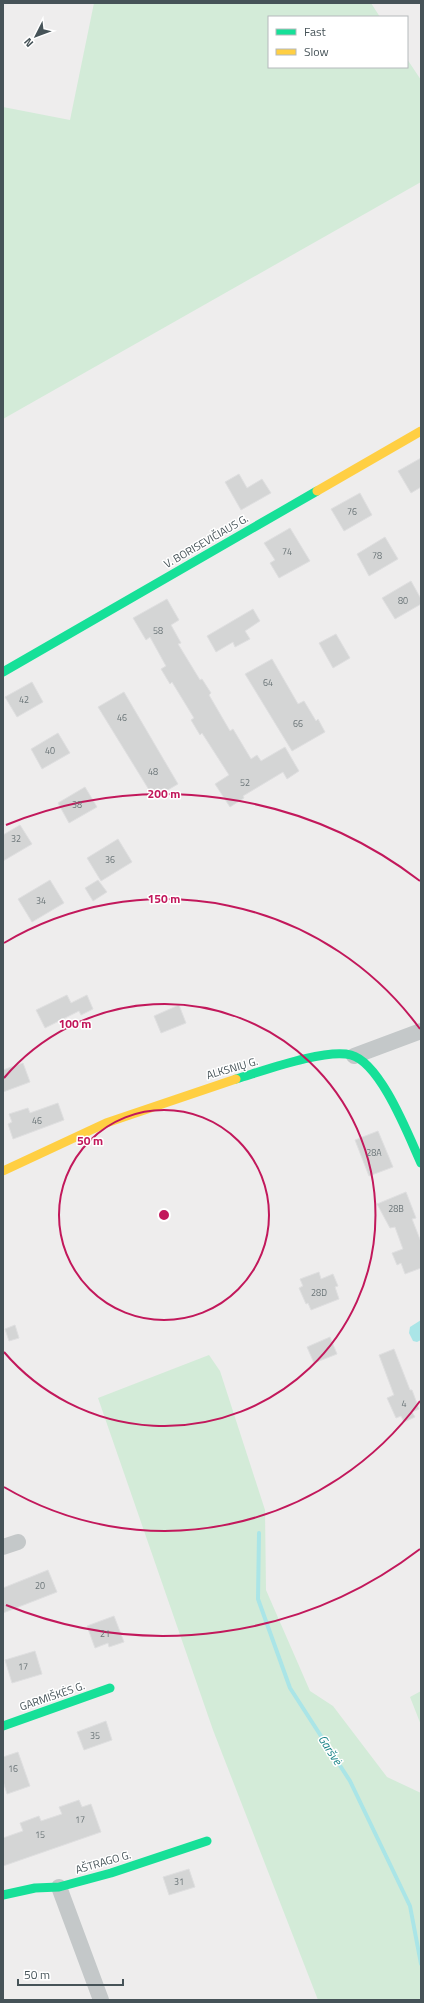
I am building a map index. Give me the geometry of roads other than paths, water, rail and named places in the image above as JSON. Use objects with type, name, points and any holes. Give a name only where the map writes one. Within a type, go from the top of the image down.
[{"type":"street","name":"V. BORISEVIČIAUS G.","points":[[3,672],[421,431]]},
{"type":"street","points":[[421,1030],[354,1056],[373,1072],[387,1091],[421,1163]]},
{"type":"street","name":"ALKSNIŲ G.","points":[[3,1171],[106,1123],[214,1085],[324,1054],[354,1056]]},
{"type":"street","name":"GARMIŠKĖS G.","points":[[3,1726],[110,1688]]},
{"type":"street","name":"AŠTRAGO G.","points":[[3,1895],[35,1888],[59,1886],[111,1873],[208,1841]]},
{"type":"street","points":[[59,1886],[101,2000]]},
{"type":"water","points":[[421,1320],[421,1340],[417,1342],[413,1341],[409,1333],[410,1327]]},
{"type":"waterway","name":"Garšvė","points":[[259,1533],[258,1599],[290,1688],[350,1781],[410,1906],[421,1964]]}]
